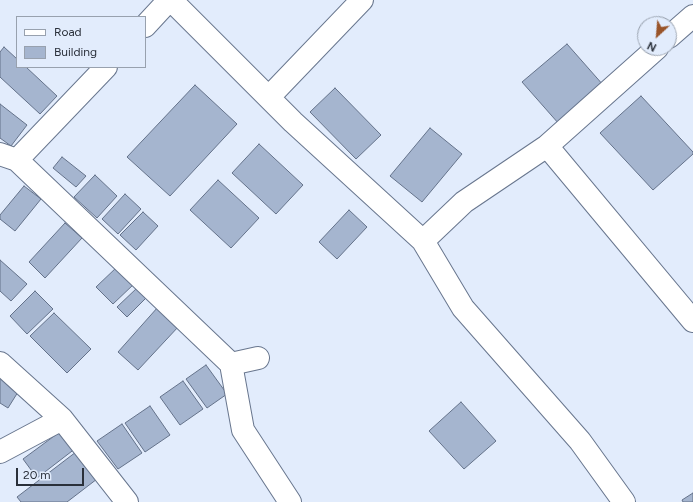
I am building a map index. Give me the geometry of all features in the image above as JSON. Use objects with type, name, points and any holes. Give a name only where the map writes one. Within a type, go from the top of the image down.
[{"type":"street","points":[[146,25],[170,0],[293,122],[423,241],[463,308],[580,441],[624,502]]},
{"type":"street","points":[[269,97],[362,0]]},
{"type":"street","points":[[677,30],[693,16]]},
{"type":"street","points":[[423,241],[464,202],[547,146],[648,56]]},
{"type":"street","points":[[105,68],[9,157],[231,364],[243,430],[290,502]]},
{"type":"street","points":[[547,146],[693,321]]},
{"type":"street","points":[[231,364],[258,358]]},
{"type":"street","points":[[0,363],[62,419],[127,502]]},
{"type":"street","points":[[0,452],[62,419]]},
{"type":"building","points":[[567,44],[604,86],[559,124],[522,82]]},
{"type":"building","points":[[4,47],[16,58],[16,68],[27,68],[57,96],[40,114],[0,77],[0,52]]},
{"type":"building","points":[[195,85],[237,124],[170,196],[127,157]]},
{"type":"building","points":[[335,88],[381,135],[356,159],[310,112]]},
{"type":"building","points":[[641,96],[693,152],[693,154],[653,190],[600,133]]},
{"type":"building","points":[[0,104],[27,125],[11,146],[0,138]]},
{"type":"building","points":[[430,128],[462,154],[422,202],[390,176]]},
{"type":"building","points":[[259,144],[303,185],[276,214],[232,173]]},
{"type":"building","points":[[62,157],[86,176],[76,187],[53,168]]},
{"type":"building","points":[[95,175],[117,196],[97,218],[74,197]]},
{"type":"building","points":[[218,180],[259,218],[231,248],[190,210]]},
{"type":"building","points":[[24,186],[41,199],[15,231],[0,219],[0,215]]},
{"type":"building","points":[[125,194],[141,209],[118,234],[102,219]]},
{"type":"building","points":[[349,210],[367,227],[337,259],[319,242]]},
{"type":"building","points":[[143,212],[158,226],[136,250],[120,235]]},
{"type":"building","points":[[65,223],[82,238],[45,278],[29,262]]},
{"type":"building","points":[[0,260],[27,284],[11,301],[0,291]]},
{"type":"building","points":[[117,267],[134,284],[113,304],[96,287]]},
{"type":"building","points":[[137,288],[146,298],[127,317],[117,307]]},
{"type":"building","points":[[35,291],[53,309],[27,334],[10,316]]},
{"type":"building","points":[[158,307],[179,326],[138,370],[118,352]]},
{"type":"building","points":[[54,313],[91,349],[67,373],[30,336]]},
{"type":"building","points":[[206,365],[227,394],[207,408],[186,379]]},
{"type":"building","points":[[0,370],[23,384],[8,408],[0,403]]},
{"type":"building","points":[[183,381],[203,409],[180,425],[160,397]]},
{"type":"building","points":[[461,402],[496,441],[464,469],[429,431]]},
{"type":"building","points":[[150,406],[170,435],[145,452],[125,423]]},
{"type":"building","points":[[122,424],[142,453],[118,469],[97,441]]},
{"type":"building","points":[[61,431],[76,448],[37,478],[23,459]]},
{"type":"building","points":[[76,452],[97,479],[67,502],[21,502],[17,497]]},
{"type":"building","points":[[693,493],[693,502],[683,502],[682,500]]}]
